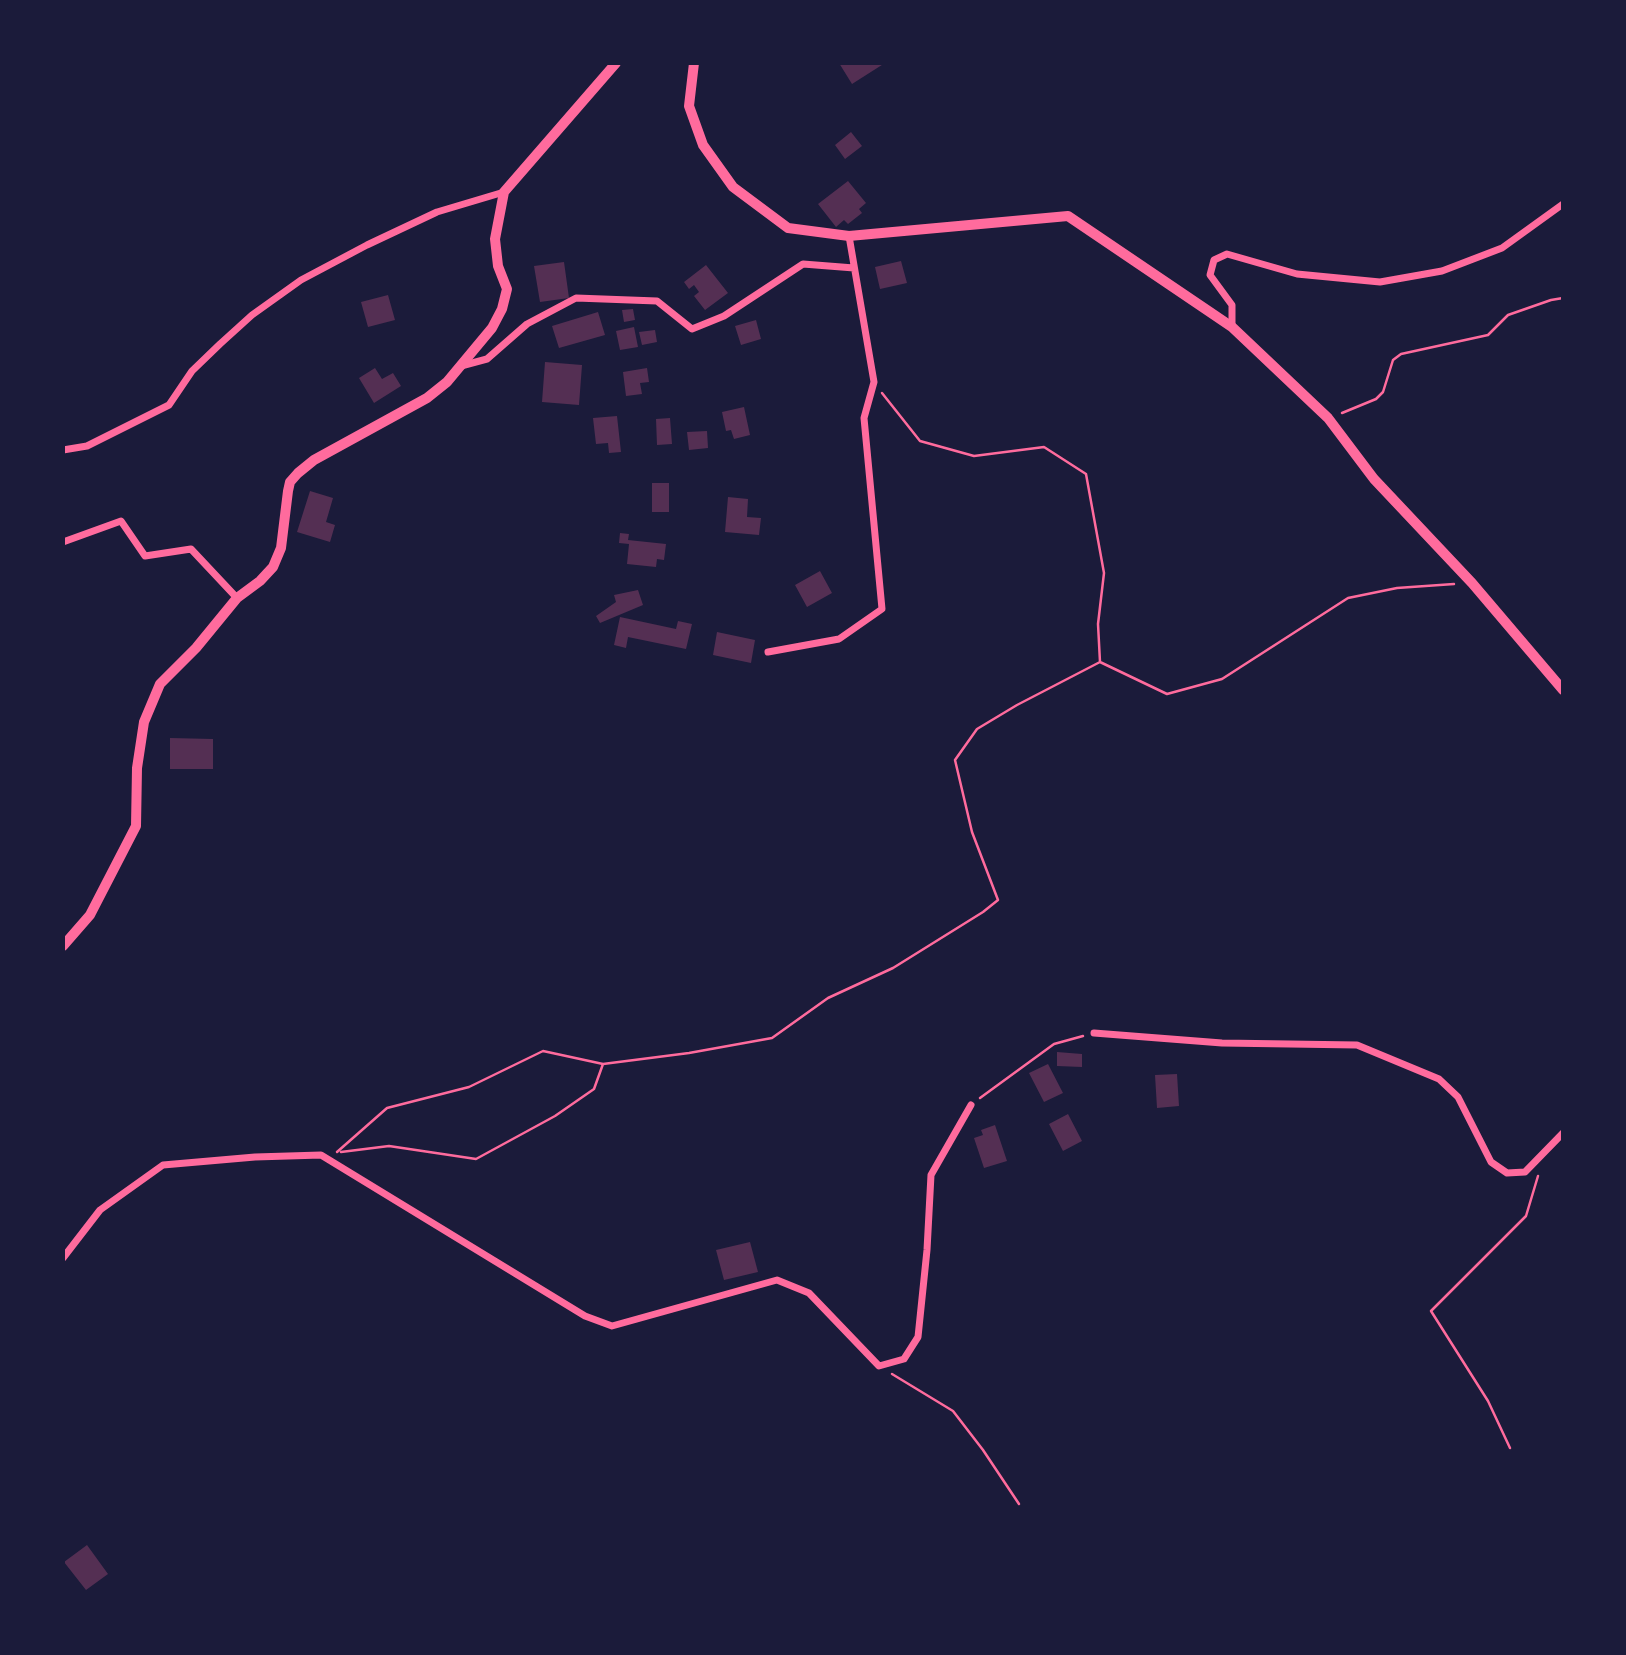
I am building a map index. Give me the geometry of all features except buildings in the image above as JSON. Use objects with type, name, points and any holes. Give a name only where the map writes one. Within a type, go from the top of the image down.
[{"type":"street","points":[[63,946],[90,915],[136,826],[137,768],[144,722],[160,684],[196,648],[237,598],[260,581],[273,567],[281,548],[290,482],[298,473],[314,460],[427,398],[447,382],[492,328],[502,309],[507,289],[498,266],[495,239],[504,192],[616,63]]},
{"type":"street","points":[[694,63],[689,106],[702,145],[733,187],[788,228],[849,236],[1068,216],[1232,327],[1328,418],[1374,479],[1472,583],[1563,690]]},
{"type":"street","points":[[63,450],[87,446],[169,405],[192,371],[220,344],[252,316],[301,280],[438,212],[504,192]]},
{"type":"street","points":[[1232,327],[1231,305],[1210,275],[1214,260],[1227,254],[1297,274],[1380,282],[1442,271],[1502,248],[1563,204]]},
{"type":"street","points":[[768,652],[839,639],[882,609],[864,418],[874,382],[849,236]]},
{"type":"street","points":[[461,366],[487,359],[527,324],[576,298],[657,300],[692,329],[724,316],[803,264],[854,268]]},
{"type":"street","points":[[63,542],[121,521],[145,556],[191,549],[237,598]]},
{"type":"street","points":[[1094,1033],[1222,1043],[1357,1045],[1439,1079],[1458,1097],[1491,1162],[1507,1173],[1525,1172],[1563,1133]]},
{"type":"street","points":[[63,1258],[100,1210],[163,1165],[255,1157],[321,1155],[585,1316],[612,1326],[778,1280],[809,1293],[879,1366],[904,1359],[918,1337],[931,1175],[971,1105]]},
{"type":"path","points":[[1328,418],[1376,399],[1383,392],[1393,360],[1401,354],[1489,335],[1508,315],[1563,298]]},
{"type":"path","points":[[874,382],[920,441],[974,456],[1044,447],[1086,474],[1104,573],[1098,624],[1100,662]]},
{"type":"path","points":[[1100,662],[1167,694],[1222,679],[1348,598],[1397,588],[1472,583]]},
{"type":"path","points":[[603,1064],[594,1089],[555,1116],[476,1159],[389,1146],[336,1153],[387,1108],[469,1087],[543,1051],[603,1064],[689,1053],[772,1038],[828,998],[893,968],[998,900],[972,832],[955,760],[977,729],[1100,662]]},
{"type":"path","points":[[971,1105],[1054,1044],[1094,1033]]},
{"type":"path","points":[[1510,1448],[1488,1401],[1431,1311],[1526,1216],[1546,1153]]},
{"type":"path","points":[[879,1366],[953,1411],[984,1450],[1019,1504]]}]
